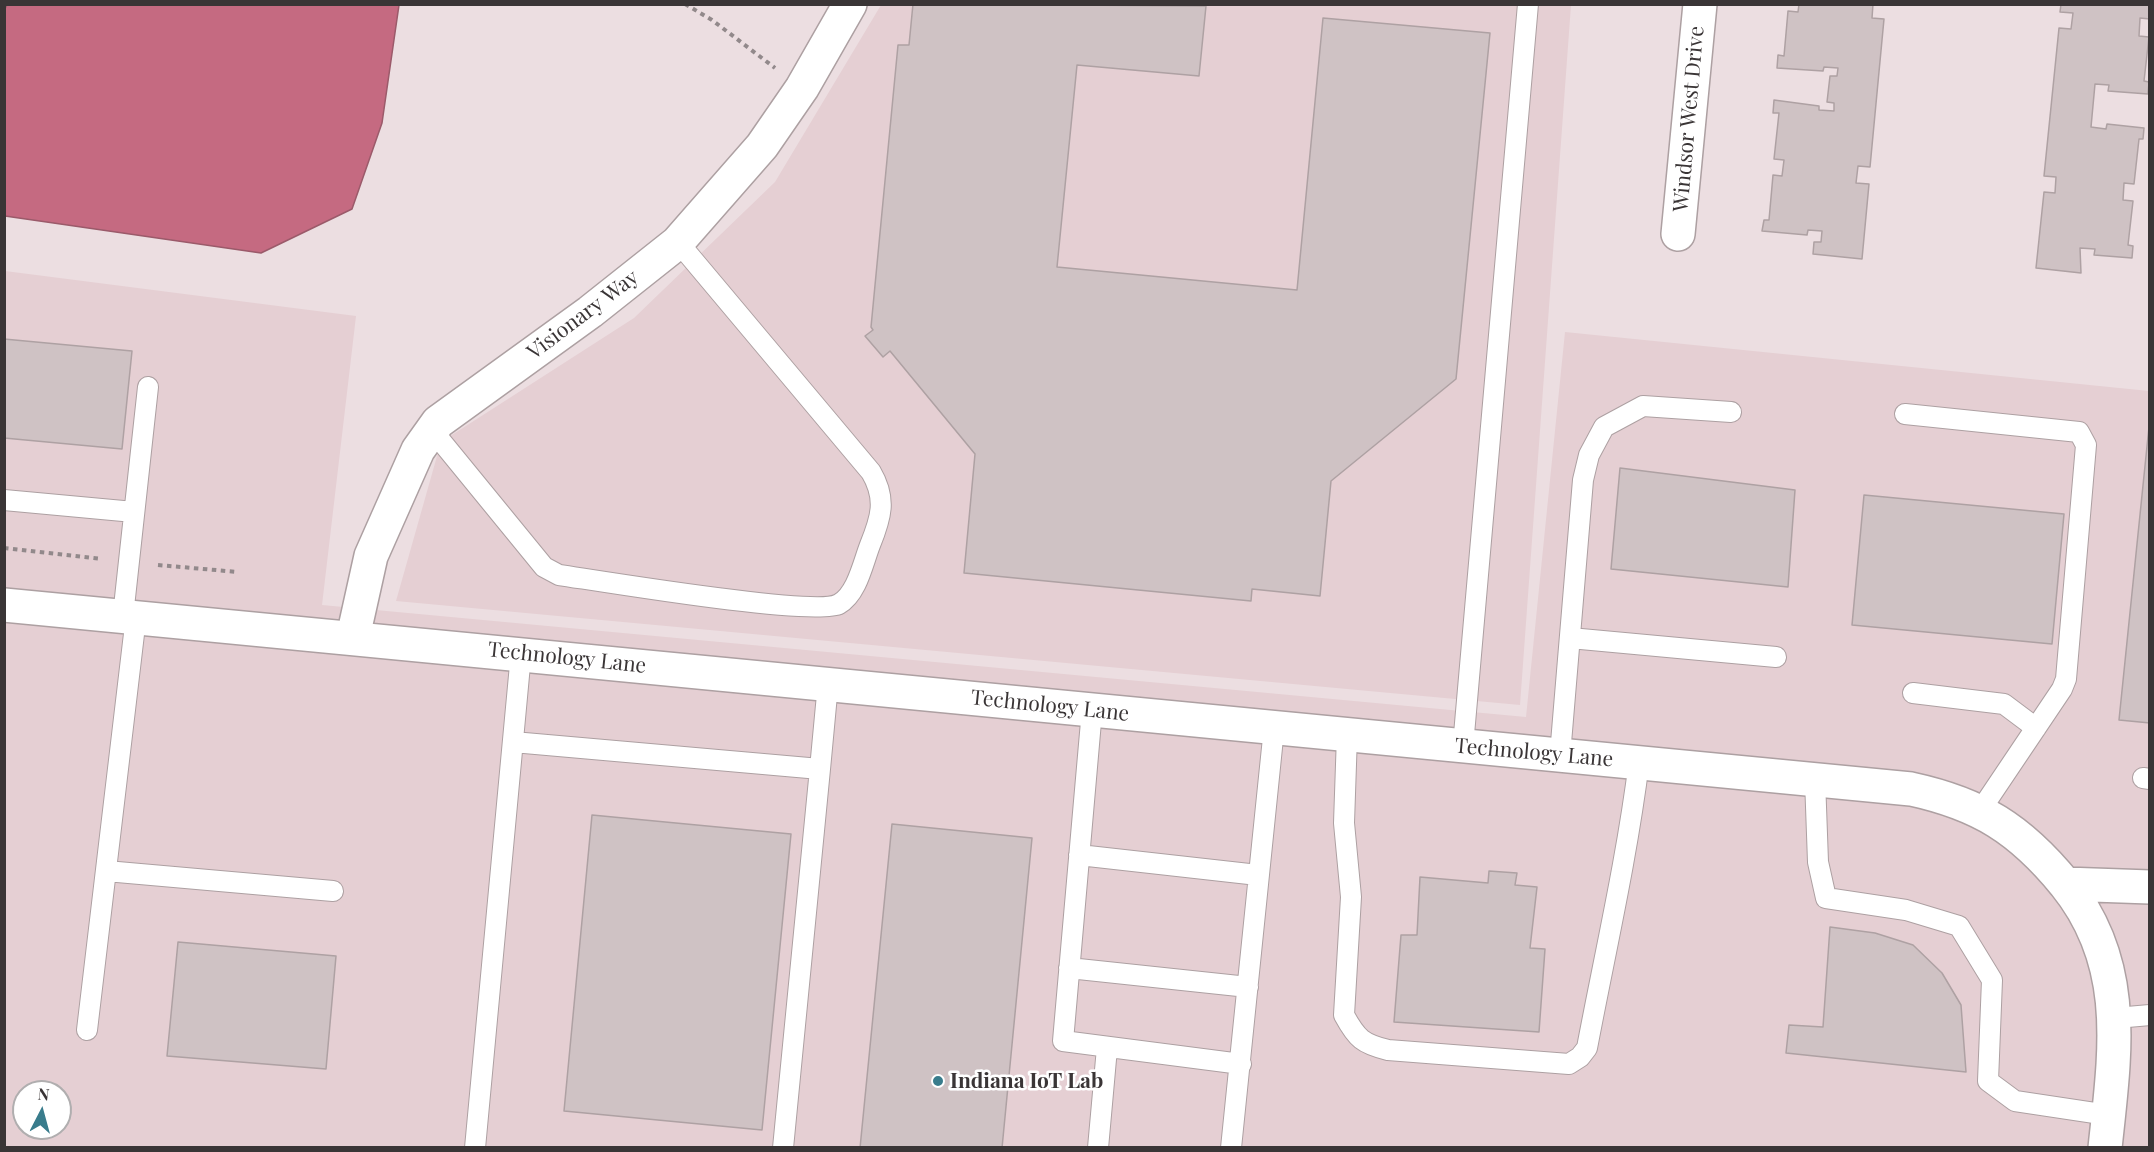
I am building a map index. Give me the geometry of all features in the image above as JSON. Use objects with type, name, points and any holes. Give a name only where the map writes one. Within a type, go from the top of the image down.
[{"type":"street","name":"Visionary Way","points":[[353,638],[371,556],[418,450],[438,422],[590,312],[678,242],[762,146],[802,88],[850,4]]},
{"type":"street","name":"Windsor West Drive","points":[[1678,234],[1700,4]]},
{"type":"street","name":"Technology Lane","points":[[4,605],[1815,778],[1911,789],[1944,796],[1980,811],[2020,836],[2040,854],[2077,899],[2099,943],[2113,991],[2116,1018],[2105,1148]]},
{"type":"street","points":[[2065,884],[2150,887]]},
{"type":"lane","points":[[1463,746],[1528,4]]},
{"type":"lane","points":[[432,430],[544,567],[558,575],[775,605],[818,608],[838,605],[850,596],[881,518],[883,500],[879,484],[678,242]]},
{"type":"lane","points":[[87,1030],[106,871],[130,617],[134,512],[148,387]]},
{"type":"lane","points":[[1560,755],[1583,480],[1589,455],[1604,427],[1643,406],[1731,412]]},
{"type":"lane","points":[[1905,414],[2079,432],[2086,445],[2066,679],[2062,689],[1980,811]]},
{"type":"lane","points":[[4,500],[134,512]]},
{"type":"lane","points":[[1570,638],[1776,657]]},
{"type":"lane","points":[[476,1148],[521,654]]},
{"type":"lane","points":[[783,1148],[828,684]]},
{"type":"lane","points":[[1912,693],[2004,704],[2036,728]]},
{"type":"lane","points":[[1092,710],[1063,1041],[1241,1064]]},
{"type":"lane","points":[[1231,1148],[1274,728]]},
{"type":"lane","points":[[1347,735],[1344,823],[1351,897],[1344,1015],[1353,1031],[1366,1045],[1388,1050],[1569,1064],[1581,1057],[1587,1048],[1618,880],[1629,843],[1639,762]]},
{"type":"lane","points":[[513,742],[820,769]]},
{"type":"lane","points":[[1815,778],[1818,862],[1826,898],[1906,910],[1959,926],[1992,980],[1988,1081],[2015,1101],[2108,1115]]},
{"type":"lane","points":[[1079,855],[1258,875]]},
{"type":"lane","points":[[106,871],[333,891]]},
{"type":"lane","points":[[1069,968],[1248,987]]},
{"type":"lane","points":[[2116,1018],[2150,1016]]},
{"type":"lane","points":[[1098,1148],[1107,1048]]},
{"type":"path","points":[[685,4],[712,20],[802,88]]},
{"type":"shaded area","points":[[7,5],[399,5],[382,123],[352,209],[261,253],[5,216],[4,10]]},
{"type":"shaded area","points":[[881,5],[1571,5],[1520,705],[396,601],[441,442],[634,318],[775,182]]},
{"type":"shaded area","points":[[5,271],[356,316],[322,605],[1526,717],[1565,332],[2149,391],[2149,1147],[5,1148]]},
{"type":"building","points":[[913,4],[1206,6],[1199,76],[1077,65],[1057,267],[1297,290],[1323,18],[1490,33],[1456,379],[1331,481],[1320,596],[1252,589],[1251,601],[964,573],[975,454],[890,351],[883,357],[865,336],[873,330],[871,327],[898,45],[909,45]]},
{"type":"building","points":[[1799,4],[1873,4],[1872,18],[1884,19],[1870,167],[1858,166],[1856,183],[1869,184],[1862,259],[1813,254],[1814,242],[1821,242],[1822,231],[1808,230],[1807,235],[1762,231],[1764,220],[1769,220],[1773,175],[1782,176],[1784,160],[1774,159],[1779,113],[1773,113],[1774,100],[1819,106],[1819,110],[1834,111],[1834,103],[1827,102],[1830,76],[1837,76],[1838,68],[1824,67],[1823,71],[1777,68],[1778,55],[1784,56],[1788,11],[1798,12]]},
{"type":"building","points":[[2061,4],[2150,4],[2150,19],[2140,18],[2139,36],[2149,37],[2144,81],[2149,82],[2148,94],[2108,91],[2109,85],[2095,84],[2091,127],[2106,129],[2107,124],[2144,128],[2143,139],[2139,139],[2134,184],[2124,183],[2123,200],[2133,201],[2128,245],[2133,246],[2132,258],[2094,255],[2095,249],[2080,248],[2081,273],[2036,268],[2044,192],[2055,193],[2056,177],[2044,176],[2059,28],[2071,29],[2073,13],[2060,12]]},
{"type":"building","points":[[4,339],[132,351],[122,449],[4,438]]},
{"type":"building","points":[[2150,417],[2150,723],[2119,720]]},
{"type":"building","points":[[1620,468],[1795,490],[1788,587],[1611,569]]},
{"type":"building","points":[[1864,495],[2064,514],[2052,644],[1852,625]]},
{"type":"building","points":[[592,815],[791,834],[762,1130],[564,1111]]},
{"type":"building","points":[[892,824],[1032,838],[1002,1148],[860,1148]]},
{"type":"building","points":[[1489,871],[1517,873],[1515,885],[1537,887],[1530,948],[1545,949],[1539,1032],[1394,1022],[1401,935],[1417,935],[1420,877],[1488,883]]},
{"type":"building","points":[[1830,927],[1875,933],[1913,945],[1942,973],[1961,1005],[1966,1072],[1786,1053],[1789,1025],[1823,1027]]},
{"type":"building","points":[[178,942],[336,956],[326,1069],[167,1056]]},
{"type":"place","name":"Indiana IoT Lab","points":[[938,1081]]}]
